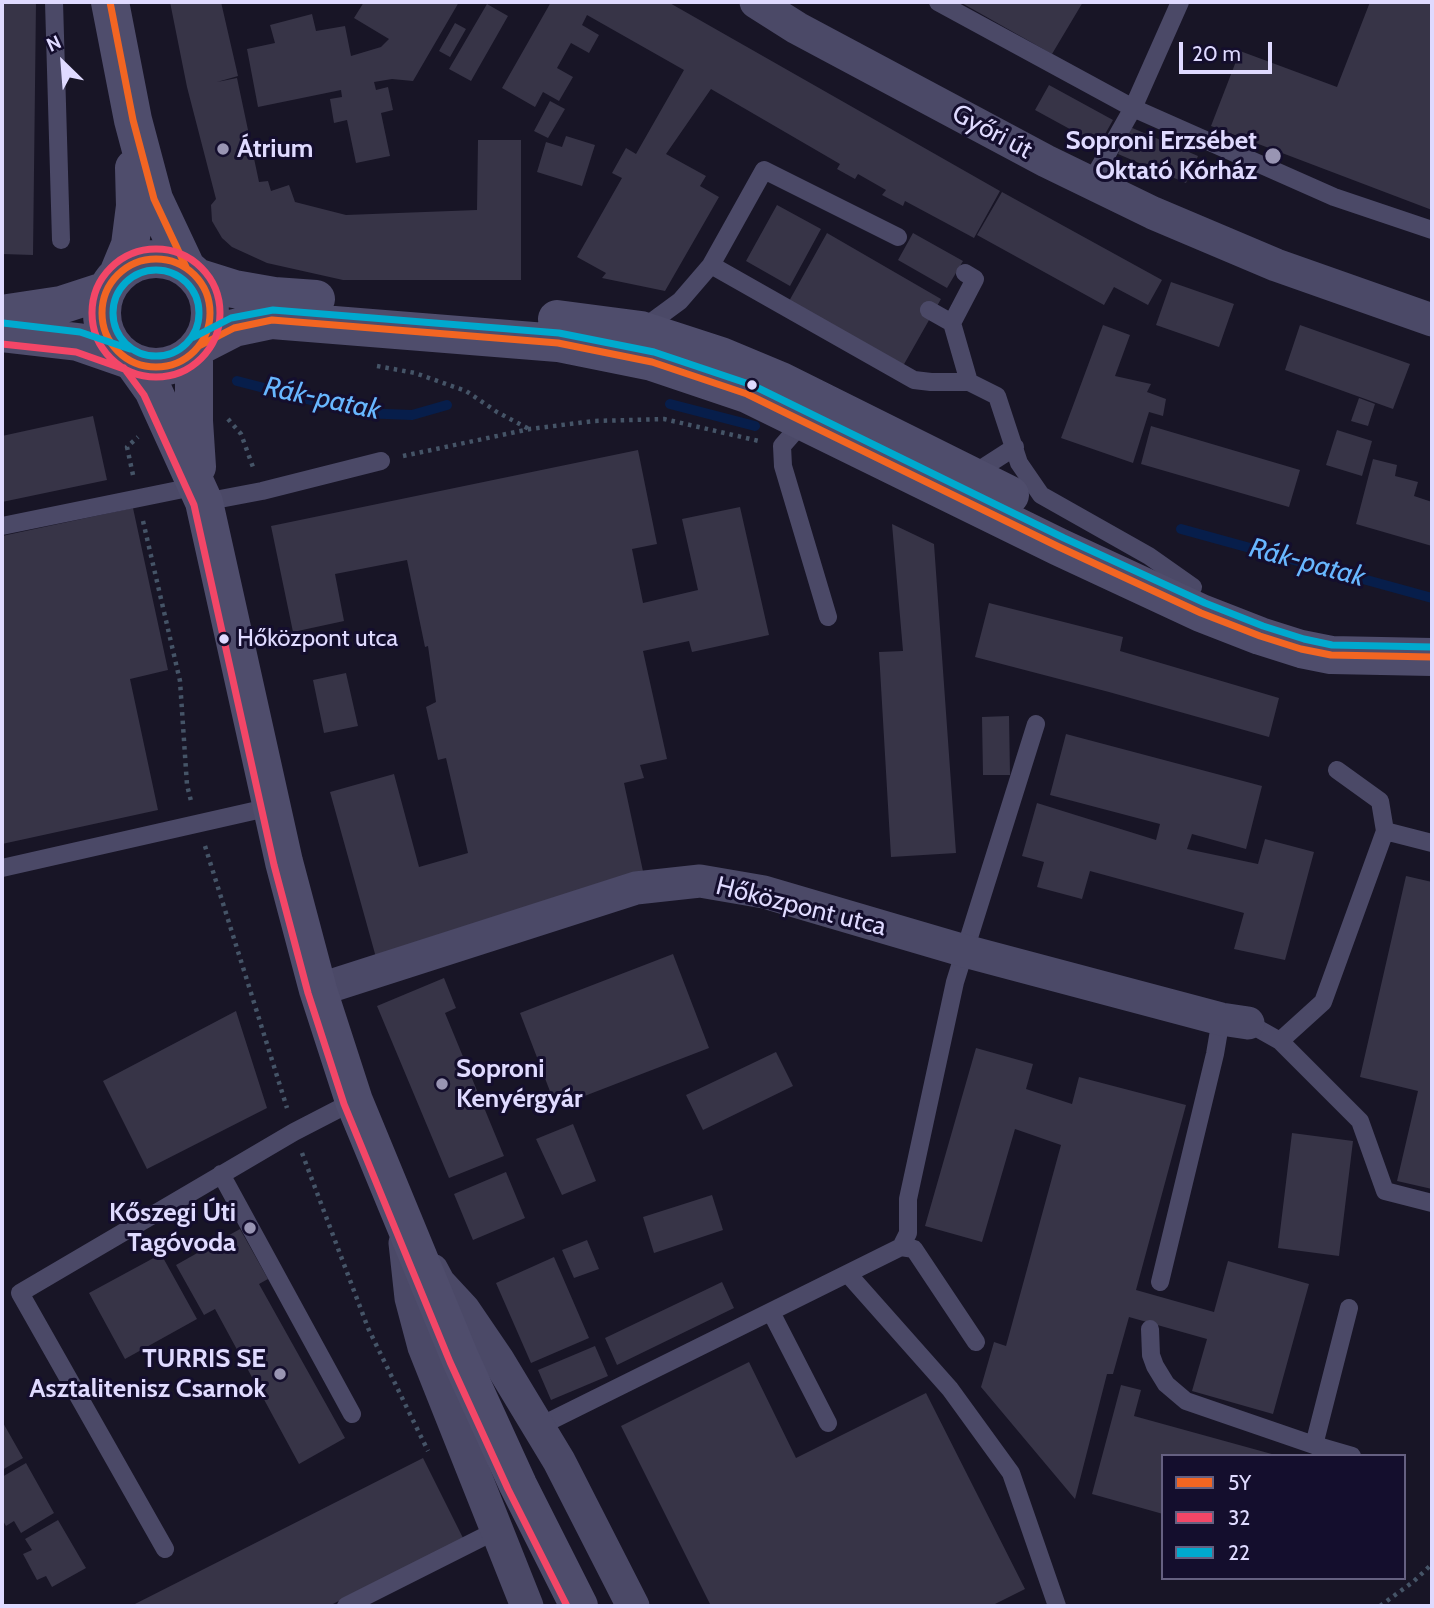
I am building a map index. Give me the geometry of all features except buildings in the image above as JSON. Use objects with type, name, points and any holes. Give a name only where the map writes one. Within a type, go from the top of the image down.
[{"type":"main road","points":[[110,2],[133,120],[159,214],[192,273],[208,294],[211,312],[208,330],[196,349],[194,421],[201,494],[271,807],[318,990],[354,1101],[403,1223],[518,1485],[579,1606]]},
{"type":"main road","points":[[133,120],[134,215],[130,245],[102,305],[102,321],[107,336],[116,349],[130,360],[153,390],[201,494]]},
{"type":"main road","points":[[2,314],[61,305],[113,282],[133,263],[151,258],[170,260],[192,273],[234,289],[274,296],[577,320],[660,338],[722,356],[780,381],[954,483],[1201,613],[1301,649],[1331,654],[1432,657]]},
{"type":"main road","points":[[2,332],[78,342],[149,366],[165,366],[180,361],[234,328],[272,320],[558,343],[620,355],[660,338]]},
{"type":"main road","points":[[660,338],[747,394],[803,422],[954,483],[1280,627],[1327,639],[1372,656]]},
{"type":"street","name":"Győri út","points":[[756,2],[797,28],[1090,184],[1276,265],[1432,320]]},
{"type":"street","name":"Hőközpont utca","points":[[318,990],[636,888],[700,881],[764,892],[965,951],[1234,1021]]},
{"type":"street","points":[[403,1223],[439,1283],[464,1310],[498,1360],[559,1461],[633,1606]]},
{"type":"street","points":[[403,1223],[411,1298],[424,1347],[527,1606]]},
{"type":"lane","points":[[54,2],[61,240]]},
{"type":"lane","points":[[938,2],[1133,108],[1335,197],[1432,230]]},
{"type":"lane","points":[[1090,184],[1133,108],[1180,2]]},
{"type":"lane","points":[[660,338],[680,301],[710,265],[764,170],[898,237]]},
{"type":"lane","points":[[710,265],[914,380],[969,382],[997,396],[1018,463],[1041,495],[1149,556],[1194,587]]},
{"type":"lane","points":[[965,273],[975,279],[952,323],[969,382]]},
{"type":"lane","points":[[929,310],[952,323]]},
{"type":"lane","points":[[803,422],[782,446],[783,466],[828,617]]},
{"type":"lane","points":[[954,483],[1015,447]]},
{"type":"lane","points":[[2,526],[201,494],[262,491],[381,461]]},
{"type":"lane","points":[[901,1247],[908,1233],[908,1199],[955,982],[1036,724]]},
{"type":"lane","points":[[1280,1041],[1323,1002],[1385,831],[1380,801],[1337,770]]},
{"type":"lane","points":[[2,868],[271,807]]},
{"type":"lane","points":[[1385,831],[1432,843]]},
{"type":"lane","points":[[1160,1282],[1215,1054],[1234,1021],[1280,1041],[1360,1121],[1385,1191],[1432,1203]]},
{"type":"lane","points":[[165,1549],[20,1293],[294,1132],[354,1101]]},
{"type":"lane","points":[[221,1174],[352,1414]]},
{"type":"lane","points":[[538,1427],[901,1247],[914,1249],[976,1342]]},
{"type":"lane","points":[[848,1274],[950,1390],[1011,1473],[1054,1605]]},
{"type":"lane","points":[[1314,1445],[1349,1308]]},
{"type":"lane","points":[[771,1312],[828,1423]]},
{"type":"lane","points":[[1150,1329],[1149,1345],[1155,1366],[1166,1384],[1186,1401],[1345,1454]]},
{"type":"lane","points":[[346,1606],[495,1531]]},
{"type":"path","points":[[369,364],[415,373],[466,391],[497,412],[530,429],[381,461]]},
{"type":"path","points":[[226,416],[241,434],[262,491]]},
{"type":"path","points":[[294,1132],[368,1328]]},
{"type":"path","points":[[1380,1606],[1413,1583],[1432,1564]]},
{"type":"waterway","name":"Rák-patak","points":[[237,381],[361,413],[412,415],[447,405]]},
{"type":"waterway","name":"Rák-patak","points":[[670,404],[755,426]]},
{"type":"waterway","name":"Rák-patak","points":[[1181,529],[1432,598]]},
{"type":"transit line","name":"5Y","points":[[110,2],[133,120],[154,199],[186,267]]},
{"type":"transit line","name":"32","points":[[156,249],[181,253],[202,267],[216,288],[220,313],[216,338],[202,359],[181,373],[156,377],[131,373],[110,359],[96,338],[92,313],[96,288],[110,267],[131,253],[156,249]]},
{"type":"transit line","name":"5Y","points":[[156,259],[177,263],[194,275],[206,292],[210,313],[206,334],[194,351],[177,363],[156,367],[135,363],[118,351],[106,334],[102,313],[106,292],[118,275],[135,263],[156,259]]},
{"type":"transit line","name":"22","points":[[148,270],[164,270],[187,282],[196,296],[199,313],[196,330],[187,344],[164,356],[148,356],[132,349],[120,337],[113,321],[113,305],[120,289],[132,277],[148,270]]},
{"type":"transit line","name":"22","points":[[194,337],[231,318],[273,310],[559,333],[654,352],[752,385],[1064,538],[1205,603],[1263,626],[1332,645],[1432,647]]},
{"type":"transit line","name":"5Y","points":[[199,346],[234,328],[272,320],[558,343],[652,362],[747,394],[1059,547],[1201,613],[1260,636],[1331,655],[1432,657]]},
{"type":"transit line","name":"22","points":[[3,323],[80,332],[130,349]]},
{"type":"transit line","name":"32","points":[[2,344],[76,352],[124,369]]},
{"type":"transit line","name":"32","points":[[124,368],[144,395],[194,505],[274,865],[308,993],[344,1104],[450,1362],[508,1489],[567,1606]]},
{"type":"place","name":"Átrium","points":[[223,149]]},
{"type":"place","name":"Soproni Erzsébet Oktató Kórház","points":[[1273,156]]},
{"type":"place","name":"Hőközpont utca","points":[[224,639]]},
{"type":"place","name":"Soproni Kenyérgyár","points":[[442,1084]]},
{"type":"place","name":"Kőszegi Úti Tagóvoda","points":[[250,1228]]},
{"type":"place","name":"TURRIS SE Asztalitenisz Csarnok","points":[[280,1374]]}]
